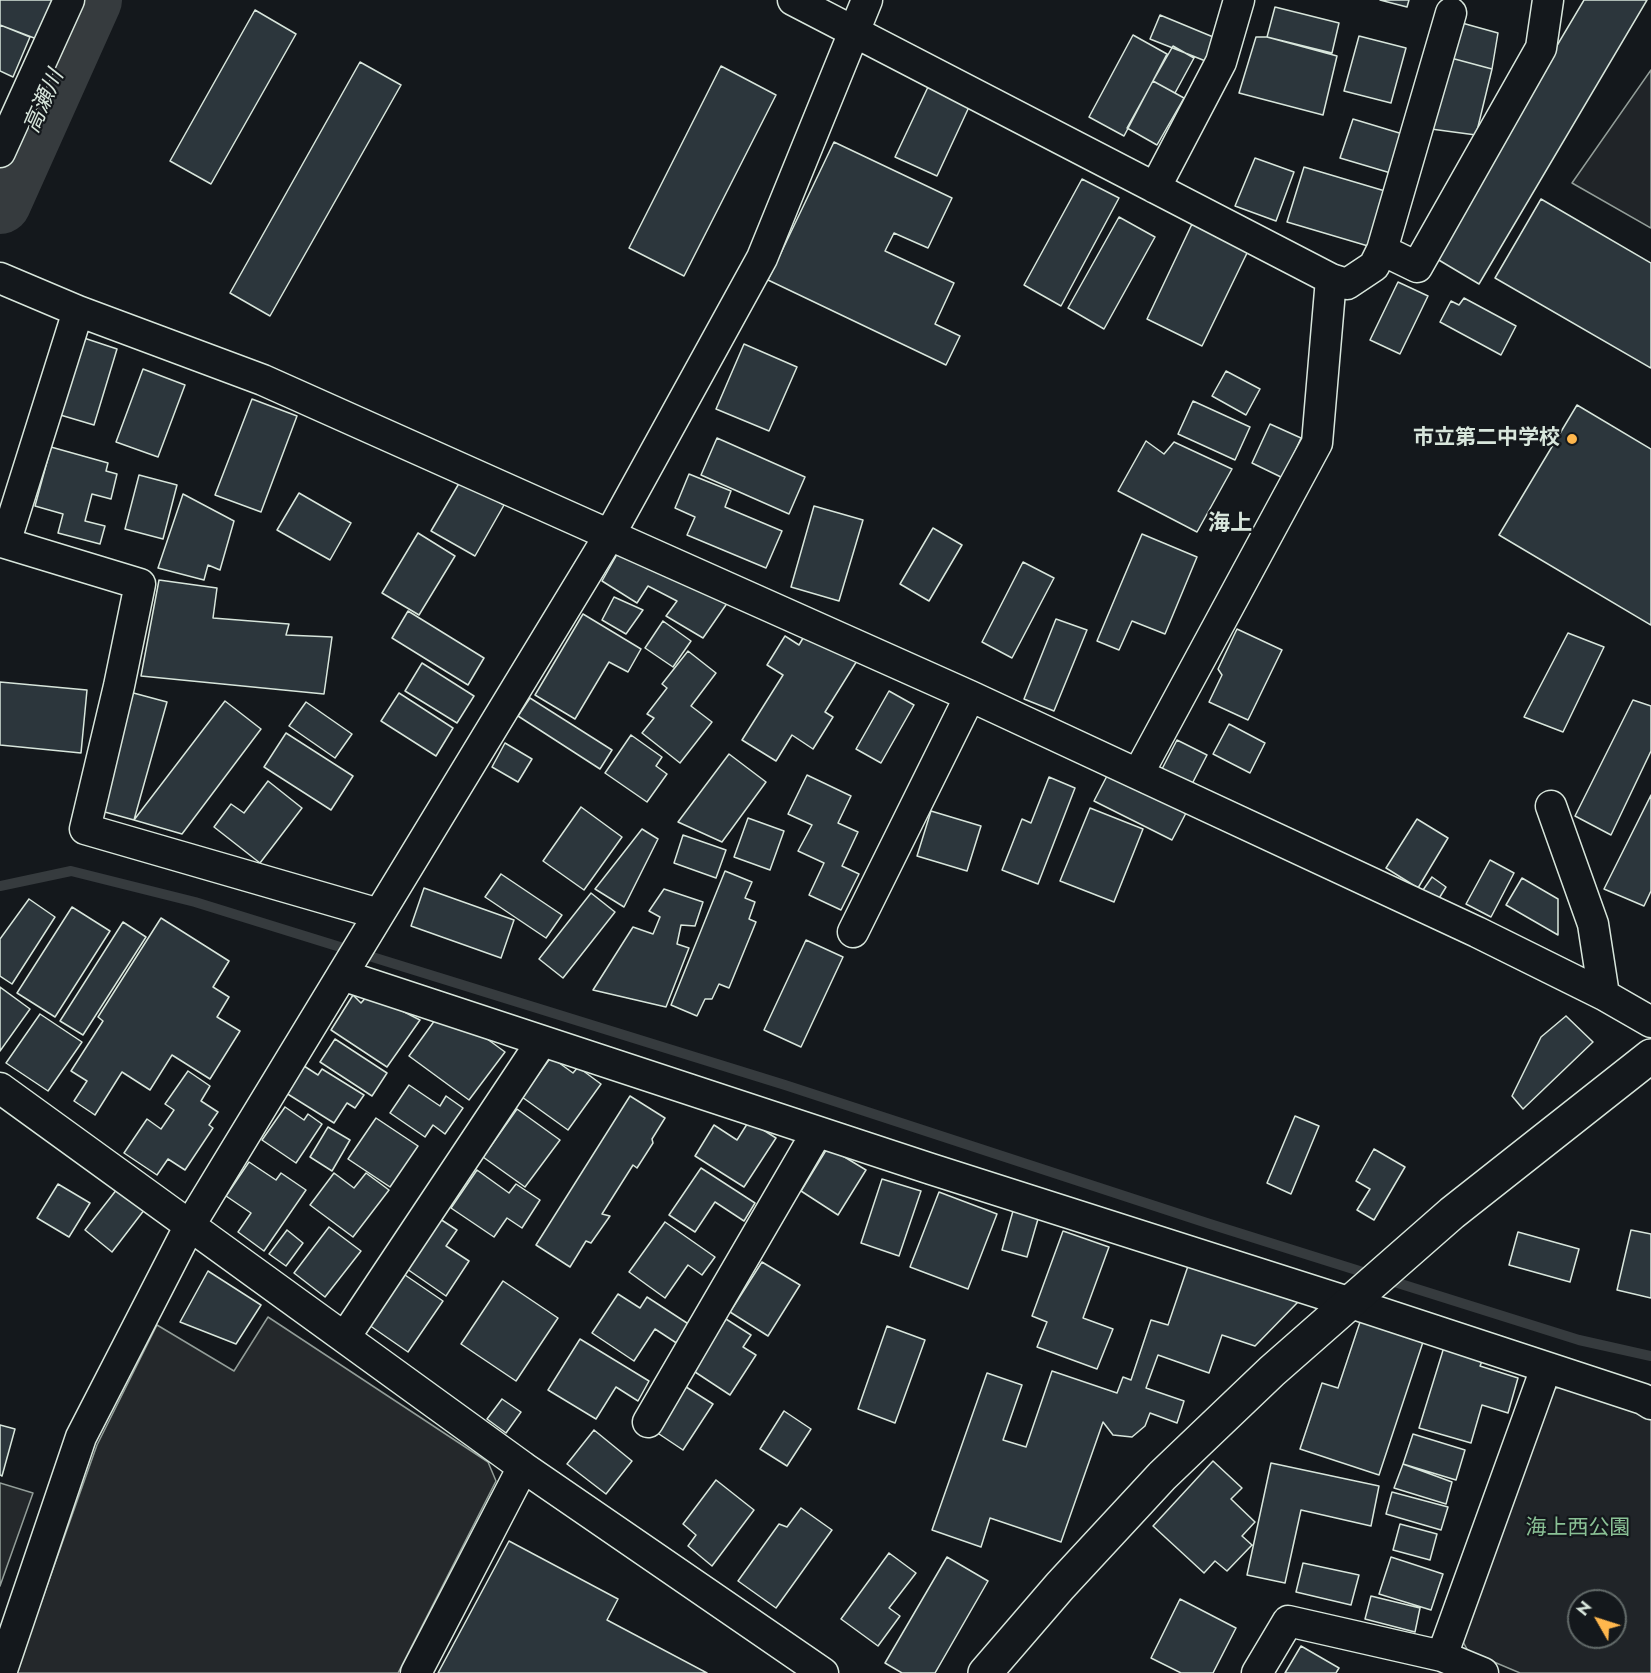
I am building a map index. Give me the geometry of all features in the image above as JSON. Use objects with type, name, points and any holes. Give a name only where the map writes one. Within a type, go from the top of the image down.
[{"type":"street","points":[[0,152],[69,0]]},
{"type":"street","points":[[793,0],[1331,279],[1347,284],[1374,266],[1382,250],[1451,13]]},
{"type":"street","points":[[1,1673],[81,1437],[190,1225],[609,536],[762,258],[867,0]]},
{"type":"street","points":[[1155,188],[1221,62],[1239,0]]},
{"type":"street","points":[[1382,250],[1417,267],[1541,48],[1548,0]]},
{"type":"street","points":[[0,278],[78,311],[263,380],[970,696],[1477,932],[1604,995],[1651,1022]]},
{"type":"street","points":[[1138,774],[1317,443],[1331,279]]},
{"type":"street","points":[[78,311],[5,543],[140,584],[119,686],[84,829],[379,914]]},
{"type":"street","points":[[853,933],[970,696]]},
{"type":"street","points":[[1551,806],[1593,924],[1604,995]]},
{"type":"street","points":[[342,975],[817,1132],[1348,1302],[1643,1399],[1651,1404]]},
{"type":"street","points":[[345,1337],[542,1041]]},
{"type":"street","points":[[985,1673],[1060,1586],[1162,1476],[1272,1371],[1452,1213],[1651,1056]]},
{"type":"street","points":[[0,1088],[523,1467],[823,1673]]},
{"type":"street","points":[[648,1422],[817,1132]]},
{"type":"street","points":[[1442,1656],[1546,1368]]},
{"type":"street","points":[[416,1673],[523,1467]]},
{"type":"street","points":[[1257,1673],[1288,1621],[1442,1656],[1483,1673]]},
{"type":"green space","points":[[1651,70],[1651,228],[1572,183]]},
{"type":"green space","name":"海上西公園","points":[[1567,1384],[1651,1415],[1651,1673],[1520,1673],[1468,1651],[1461,1638],[1552,1390]]},
{"type":"shaded area","points":[[268,1317],[488,1462],[496,1481],[398,1673],[16,1673],[97,1445],[157,1325],[234,1371]]},
{"type":"shaded area","points":[[0,1483],[33,1493],[0,1586]]},
{"type":"building","points":[[0,0],[58,0],[42,41],[0,25]]},
{"type":"building","points":[[1380,0],[1409,0],[1407,7]]},
{"type":"building","points":[[1584,0],[1647,0],[1479,284],[1432,256]]},
{"type":"building","points":[[1275,7],[1339,23],[1332,53],[1267,37]]},
{"type":"building","points":[[255,10],[296,34],[211,184],[170,161]]},
{"type":"building","points":[[1160,15],[1218,39],[1208,62],[1150,39]]},
{"type":"building","points":[[1462,23],[1498,33],[1492,69],[1451,58]]},
{"type":"building","points":[[0,25],[30,37],[13,77],[0,71]]},
{"type":"building","points":[[1133,35],[1167,54],[1124,136],[1089,117]]},
{"type":"building","points":[[1359,36],[1406,48],[1391,103],[1344,91]]},
{"type":"building","points":[[1256,37],[1267,37],[1337,56],[1323,115],[1239,93]]},
{"type":"building","points":[[1173,46],[1194,58],[1175,93],[1153,81]]},
{"type":"building","points":[[1451,58],[1492,69],[1476,135],[1431,129]]},
{"type":"building","points":[[360,62],[401,85],[270,316],[230,293]]},
{"type":"building","points":[[721,66],[776,95],[684,276],[629,248]]},
{"type":"building","points":[[1153,81],[1184,98],[1157,145],[1127,128]]},
{"type":"building","points":[[928,87],[969,107],[937,176],[895,157]]},
{"type":"building","points":[[1353,119],[1406,135],[1394,174],[1340,158]]},
{"type":"building","points":[[834,142],[952,198],[928,248],[894,233],[885,251],[954,283],[935,324],[960,336],[946,365],[768,280]]},
{"type":"building","points":[[1255,158],[1294,172],[1276,221],[1235,206]]},
{"type":"building","points":[[1304,167],[1385,191],[1368,246],[1287,222]]},
{"type":"building","points":[[1082,179],[1119,198],[1061,306],[1024,285]]},
{"type":"building","points":[[1541,199],[1651,263],[1651,368],[1495,278]]},
{"type":"building","points":[[1119,217],[1155,237],[1104,329],[1068,308]]},
{"type":"building","points":[[1192,224],[1248,251],[1202,346],[1147,319]]},
{"type":"building","points":[[1398,282],[1428,296],[1400,354],[1370,340]]},
{"type":"building","points":[[1464,298],[1516,326],[1501,355],[1440,322],[1451,301],[1459,305]]},
{"type":"building","points":[[81,337],[117,349],[94,425],[57,414]]},
{"type":"building","points":[[744,344],[797,367],[769,431],[716,409]]},
{"type":"building","points":[[143,369],[185,385],[158,457],[116,442]]},
{"type":"building","points":[[1226,371],[1260,389],[1246,415],[1212,396]]},
{"type":"building","points":[[252,399],[297,416],[261,512],[215,495]]},
{"type":"building","points":[[1193,401],[1250,427],[1235,460],[1178,434]]},
{"type":"building","points":[[1577,405],[1651,449],[1651,625],[1499,535]]},
{"type":"building","points":[[1270,424],[1301,438],[1283,478],[1252,463]]},
{"type":"building","points":[[717,438],[805,477],[789,514],[701,475]]},
{"type":"building","points":[[1146,441],[1164,454],[1174,442],[1232,469],[1197,532],[1118,491]]},
{"type":"building","points":[[51,447],[108,463],[106,471],[117,474],[111,499],[92,494],[85,521],[105,526],[100,544],[58,533],[63,514],[35,506]]},
{"type":"building","points":[[689,474],[731,491],[725,507],[782,531],[766,568],[687,535],[695,517],[675,508]]},
{"type":"building","points":[[139,475],[177,485],[163,539],[125,529]]},
{"type":"building","points":[[461,480],[504,505],[475,556],[431,531]]},
{"type":"building","points":[[299,493],[351,523],[330,560],[277,530]]},
{"type":"building","points":[[183,494],[234,521],[220,570],[208,565],[204,580],[158,568]]},
{"type":"building","points":[[814,506],[863,520],[839,601],[791,587]]},
{"type":"building","points":[[933,528],[962,545],[929,601],[900,584]]},
{"type":"building","points":[[418,533],[455,556],[419,615],[382,593]]},
{"type":"building","points":[[1142,534],[1197,557],[1165,634],[1132,621],[1119,650],[1097,641]]},
{"type":"building","points":[[620,549],[730,599],[703,638],[666,616],[677,601],[648,586],[637,603],[602,581]]},
{"type":"building","points":[[1023,562],[1054,578],[1012,658],[982,642]]},
{"type":"building","points":[[159,580],[217,588],[213,618],[289,624],[286,635],[332,637],[324,694],[141,676]]},
{"type":"building","points":[[614,597],[643,610],[626,634],[602,620]]},
{"type":"building","points":[[408,611],[484,658],[468,685],[392,638]]},
{"type":"building","points":[[583,614],[641,649],[628,672],[609,662],[575,719],[535,695]]},
{"type":"building","points":[[1056,619],[1087,630],[1054,711],[1024,699]]},
{"type":"building","points":[[663,621],[691,641],[673,667],[645,648]]},
{"type":"building","points":[[1237,629],[1282,650],[1248,720],[1209,702],[1222,675],[1218,669]]},
{"type":"building","points":[[806,633],[860,656],[825,712],[833,717],[813,749],[792,735],[776,761],[742,740],[783,675],[767,665],[785,636],[799,645]]},
{"type":"building","points":[[1568,633],[1604,647],[1563,732],[1524,717]]},
{"type":"building","points":[[688,651],[716,673],[691,706],[712,722],[680,763],[642,733],[654,718],[647,714],[667,688],[662,684]]},
{"type":"building","points":[[422,663],[474,696],[457,723],[405,691]]},
{"type":"building","points":[[0,682],[87,690],[81,753],[0,745]]},
{"type":"building","points":[[126,691],[167,702],[134,820],[94,809]]},
{"type":"building","points":[[889,691],[914,705],[881,763],[856,749]]},
{"type":"building","points":[[399,693],[453,728],[436,756],[381,721]]},
{"type":"building","points":[[530,698],[612,750],[600,769],[518,716]]},
{"type":"building","points":[[1633,700],[1651,706],[1651,751],[1611,835],[1575,816]]},
{"type":"building","points":[[225,701],[261,729],[182,834],[134,820]]},
{"type":"building","points":[[306,702],[352,734],[335,758],[289,726]]},
{"type":"building","points":[[1229,724],[1265,743],[1250,773],[1213,754]]},
{"type":"building","points":[[286,733],[353,776],[331,810],[264,767]]},
{"type":"building","points":[[631,735],[662,757],[656,766],[667,774],[647,802],[605,773]]},
{"type":"building","points":[[1177,740],[1207,755],[1192,784],[1162,769]]},
{"type":"building","points":[[505,743],[532,759],[518,782],[492,767]]},
{"type":"building","points":[[729,754],[766,782],[722,842],[678,822]]},
{"type":"building","points":[[1108,774],[1186,813],[1172,840],[1094,801]]},
{"type":"building","points":[[807,775],[851,796],[838,823],[858,832],[842,866],[859,874],[841,910],[809,895],[824,863],[798,851],[812,825],[788,814]]},
{"type":"building","points":[[1049,777],[1075,788],[1038,884],[1002,870],[1022,819],[1031,823]]},
{"type":"building","points":[[268,781],[302,808],[260,863],[214,827],[231,804],[244,813]]},
{"type":"building","points":[[1651,795],[1651,891],[1644,906],[1604,889]]},
{"type":"building","points":[[581,807],[622,837],[584,890],[543,861]]},
{"type":"building","points":[[1090,808],[1143,829],[1114,902],[1060,881]]},
{"type":"building","points":[[931,811],[981,826],[967,871],[917,856]]},
{"type":"building","points":[[748,818],[784,831],[770,870],[734,857]]},
{"type":"building","points":[[1417,819],[1448,838],[1418,888],[1386,868]]},
{"type":"building","points":[[642,829],[658,839],[624,907],[595,889]]},
{"type":"building","points":[[683,835],[726,850],[716,878],[674,863]]},
{"type":"building","points":[[1490,860],[1514,873],[1491,917],[1466,904]]},
{"type":"building","points":[[725,871],[752,882],[745,898],[755,902],[749,919],[756,922],[729,988],[719,984],[712,999],[705,999],[697,1016],[671,1005]]},
{"type":"building","points":[[501,874],[562,915],[546,938],[485,897]]},
{"type":"building","points":[[1432,877],[1446,887],[1438,900],[1423,890]]},
{"type":"building","points":[[1522,878],[1558,899],[1558,935],[1506,905]]},
{"type":"building","points":[[424,888],[514,920],[501,958],[411,926]]},
{"type":"building","points":[[664,889],[703,902],[695,926],[681,925],[677,944],[689,948],[666,1007],[593,990],[633,927],[653,934],[660,917],[649,911]]},
{"type":"building","points":[[591,893],[615,912],[563,978],[539,959]]},
{"type":"building","points":[[29,899],[55,917],[12,984],[0,976],[0,939]]},
{"type":"building","points":[[72,907],[110,931],[55,1017],[17,993]]},
{"type":"building","points":[[161,918],[229,961],[213,987],[229,997],[217,1017],[240,1031],[210,1079],[172,1055],[150,1090],[122,1072],[95,1115],[74,1101],[87,1081],[71,1071],[103,1021],[98,1017]]},
{"type":"building","points":[[123,922],[146,937],[83,1035],[60,1021]]},
{"type":"building","points":[[806,940],[843,957],[801,1047],[764,1030]]},
{"type":"building","points":[[0,987],[30,1009],[0,1051]]},
{"type":"building","points":[[369,994],[420,1020],[387,1067],[331,1030],[353,995],[361,1003]]},
{"type":"building","points":[[40,1014],[82,1042],[48,1091],[6,1063]]},
{"type":"building","points":[[1566,1016],[1593,1042],[1523,1109],[1512,1096],[1541,1037]]},
{"type":"building","points":[[435,1020],[479,1033],[505,1052],[469,1100],[409,1056]]},
{"type":"building","points":[[335,1039],[387,1073],[372,1096],[320,1062]]},
{"type":"building","points":[[551,1057],[573,1073],[578,1067],[601,1084],[568,1130],[522,1097]]},
{"type":"building","points":[[304,1066],[318,1075],[322,1069],[364,1095],[355,1108],[347,1103],[334,1123],[286,1093]]},
{"type":"building","points":[[188,1071],[210,1086],[201,1101],[218,1112],[209,1125],[213,1128],[185,1170],[168,1159],[157,1175],[124,1153],[147,1119],[161,1129],[174,1110],[165,1104]]},
{"type":"building","points":[[409,1085],[440,1106],[446,1096],[463,1108],[445,1134],[433,1125],[425,1137],[390,1113]]},
{"type":"building","points":[[630,1096],[665,1118],[637,1168],[633,1165],[602,1214],[610,1216],[591,1243],[586,1241],[570,1267],[536,1245]]},
{"type":"building","points":[[285,1107],[304,1120],[308,1114],[322,1124],[296,1163],[262,1140]]},
{"type":"building","points":[[517,1109],[560,1140],[525,1187],[483,1157]]},
{"type":"building","points":[[1295,1116],[1319,1126],[1291,1194],[1267,1183]]},
{"type":"building","points":[[376,1118],[418,1146],[390,1187],[348,1159]]},
{"type":"building","points":[[749,1121],[776,1138],[744,1187],[695,1156],[714,1125],[737,1140]]},
{"type":"building","points":[[328,1127],[350,1140],[332,1171],[310,1157]]},
{"type":"building","points":[[828,1147],[866,1170],[838,1215],[801,1191]]},
{"type":"building","points":[[1374,1149],[1405,1167],[1374,1220],[1357,1210],[1370,1189],[1356,1181]]},
{"type":"building","points":[[249,1162],[276,1180],[281,1173],[306,1190],[264,1251],[238,1232],[251,1213],[226,1196]]},
{"type":"building","points":[[701,1168],[755,1203],[744,1221],[715,1202],[695,1232],[669,1215]]},
{"type":"building","points":[[477,1170],[509,1193],[516,1184],[540,1200],[522,1228],[507,1218],[494,1237],[451,1208]]},
{"type":"building","points":[[334,1173],[354,1188],[366,1173],[389,1190],[353,1237],[310,1205]]},
{"type":"building","points":[[882,1179],[921,1191],[899,1256],[861,1243]]},
{"type":"building","points":[[58,1184],[90,1203],[69,1237],[37,1218]]},
{"type":"building","points":[[121,1184],[148,1205],[112,1252],[85,1230]]},
{"type":"building","points":[[939,1192],[997,1214],[968,1289],[910,1267]]},
{"type":"building","points":[[1013,1211],[1038,1219],[1027,1257],[1002,1250]]},
{"type":"building","points":[[440,1219],[457,1230],[446,1246],[469,1261],[446,1296],[407,1269]]},
{"type":"building","points":[[665,1222],[715,1257],[702,1275],[688,1265],[665,1298],[629,1272]]},
{"type":"building","points":[[329,1227],[361,1251],[325,1297],[294,1273]]},
{"type":"building","points":[[287,1230],[303,1243],[286,1266],[269,1254]]},
{"type":"building","points":[[1631,1230],[1651,1234],[1651,1298],[1617,1290]]},
{"type":"building","points":[[1063,1231],[1109,1247],[1083,1318],[1113,1329],[1097,1369],[1037,1347],[1047,1322],[1032,1316]]},
{"type":"building","points":[[1518,1232],[1579,1249],[1570,1282],[1509,1265]]},
{"type":"building","points":[[762,1262],[800,1285],[768,1336],[730,1312]]},
{"type":"building","points":[[1188,1266],[1298,1302],[1255,1346],[1222,1335],[1209,1373],[1158,1355],[1146,1388],[1184,1401],[1177,1423],[1150,1413],[1145,1426],[1132,1437],[1113,1435],[1103,1422],[1061,1542],[990,1518],[981,1547],[932,1530],[987,1373],[1022,1385],[1003,1440],[1026,1447],[1052,1371],[1117,1393],[1123,1377],[1131,1380],[1151,1320],[1168,1325]]},
{"type":"building","points":[[208,1271],[261,1305],[236,1344],[180,1322]]},
{"type":"building","points":[[405,1275],[443,1301],[408,1352],[369,1325]]},
{"type":"building","points":[[503,1281],[558,1318],[516,1381],[461,1344]]},
{"type":"building","points":[[618,1294],[640,1308],[647,1297],[690,1325],[678,1344],[655,1329],[634,1361],[592,1333]]},
{"type":"building","points":[[726,1319],[751,1335],[743,1347],[756,1355],[730,1395],[692,1370]]},
{"type":"building","points":[[1361,1319],[1424,1339],[1379,1475],[1300,1449],[1322,1383],[1338,1388]]},
{"type":"building","points":[[887,1326],[925,1340],[895,1423],[858,1409]]},
{"type":"building","points":[[580,1339],[649,1381],[638,1401],[616,1387],[596,1419],[548,1390]]},
{"type":"building","points":[[1444,1347],[1483,1359],[1480,1366],[1518,1378],[1508,1413],[1482,1405],[1471,1443],[1419,1428]]},
{"type":"building","points":[[683,1385],[713,1404],[683,1450],[653,1430]]},
{"type":"building","points":[[502,1399],[521,1412],[506,1433],[487,1419]]},
{"type":"building","points":[[784,1411],[811,1429],[787,1466],[760,1449]]},
{"type":"building","points":[[0,1425],[15,1429],[2,1476],[0,1475]]},
{"type":"building","points":[[594,1430],[632,1461],[606,1494],[567,1464]]},
{"type":"building","points":[[1413,1434],[1465,1450],[1456,1480],[1403,1464]]},
{"type":"building","points":[[1213,1461],[1242,1488],[1231,1499],[1255,1522],[1242,1536],[1252,1545],[1227,1571],[1215,1561],[1204,1573],[1153,1526]]},
{"type":"building","points":[[1271,1463],[1379,1486],[1371,1526],[1301,1510],[1285,1583],[1247,1575]]},
{"type":"building","points":[[1403,1464],[1452,1482],[1446,1504],[1394,1488]]},
{"type":"building","points":[[716,1480],[754,1510],[712,1566],[688,1546],[696,1535],[683,1524]]},
{"type":"building","points":[[1392,1492],[1448,1507],[1441,1530],[1386,1514]]},
{"type":"building","points":[[801,1508],[832,1530],[776,1608],[738,1581],[779,1524],[787,1527]]},
{"type":"building","points":[[1400,1524],[1437,1534],[1430,1560],[1393,1550]]},
{"type":"building","points":[[509,1541],[618,1599],[607,1620],[707,1673],[438,1673]]},
{"type":"building","points":[[889,1553],[916,1573],[889,1608],[900,1616],[878,1646],[841,1619]]},
{"type":"building","points":[[947,1557],[988,1581],[935,1673],[902,1673],[885,1663]]},
{"type":"building","points":[[1391,1557],[1443,1574],[1431,1610],[1379,1594]]},
{"type":"building","points":[[1303,1563],[1359,1575],[1351,1605],[1296,1592]]},
{"type":"building","points":[[1371,1596],[1420,1608],[1415,1632],[1365,1619]]},
{"type":"building","points":[[1180,1599],[1236,1628],[1213,1673],[1181,1673],[1151,1658]]},
{"type":"building","points":[[1301,1646],[1339,1668],[1336,1673],[1285,1673]]},
{"type":"waterway","name":"高瀬川","points":[[0,203],[91,0]]},
{"type":"waterway","points":[[0,886],[71,871],[195,902],[785,1085],[1210,1224],[1579,1340],[1651,1356]]},
{"type":"place","name":"市立第二中学校","points":[[1572,439]]},
{"type":"district","name":"海上","points":[[1230,525]]}]
